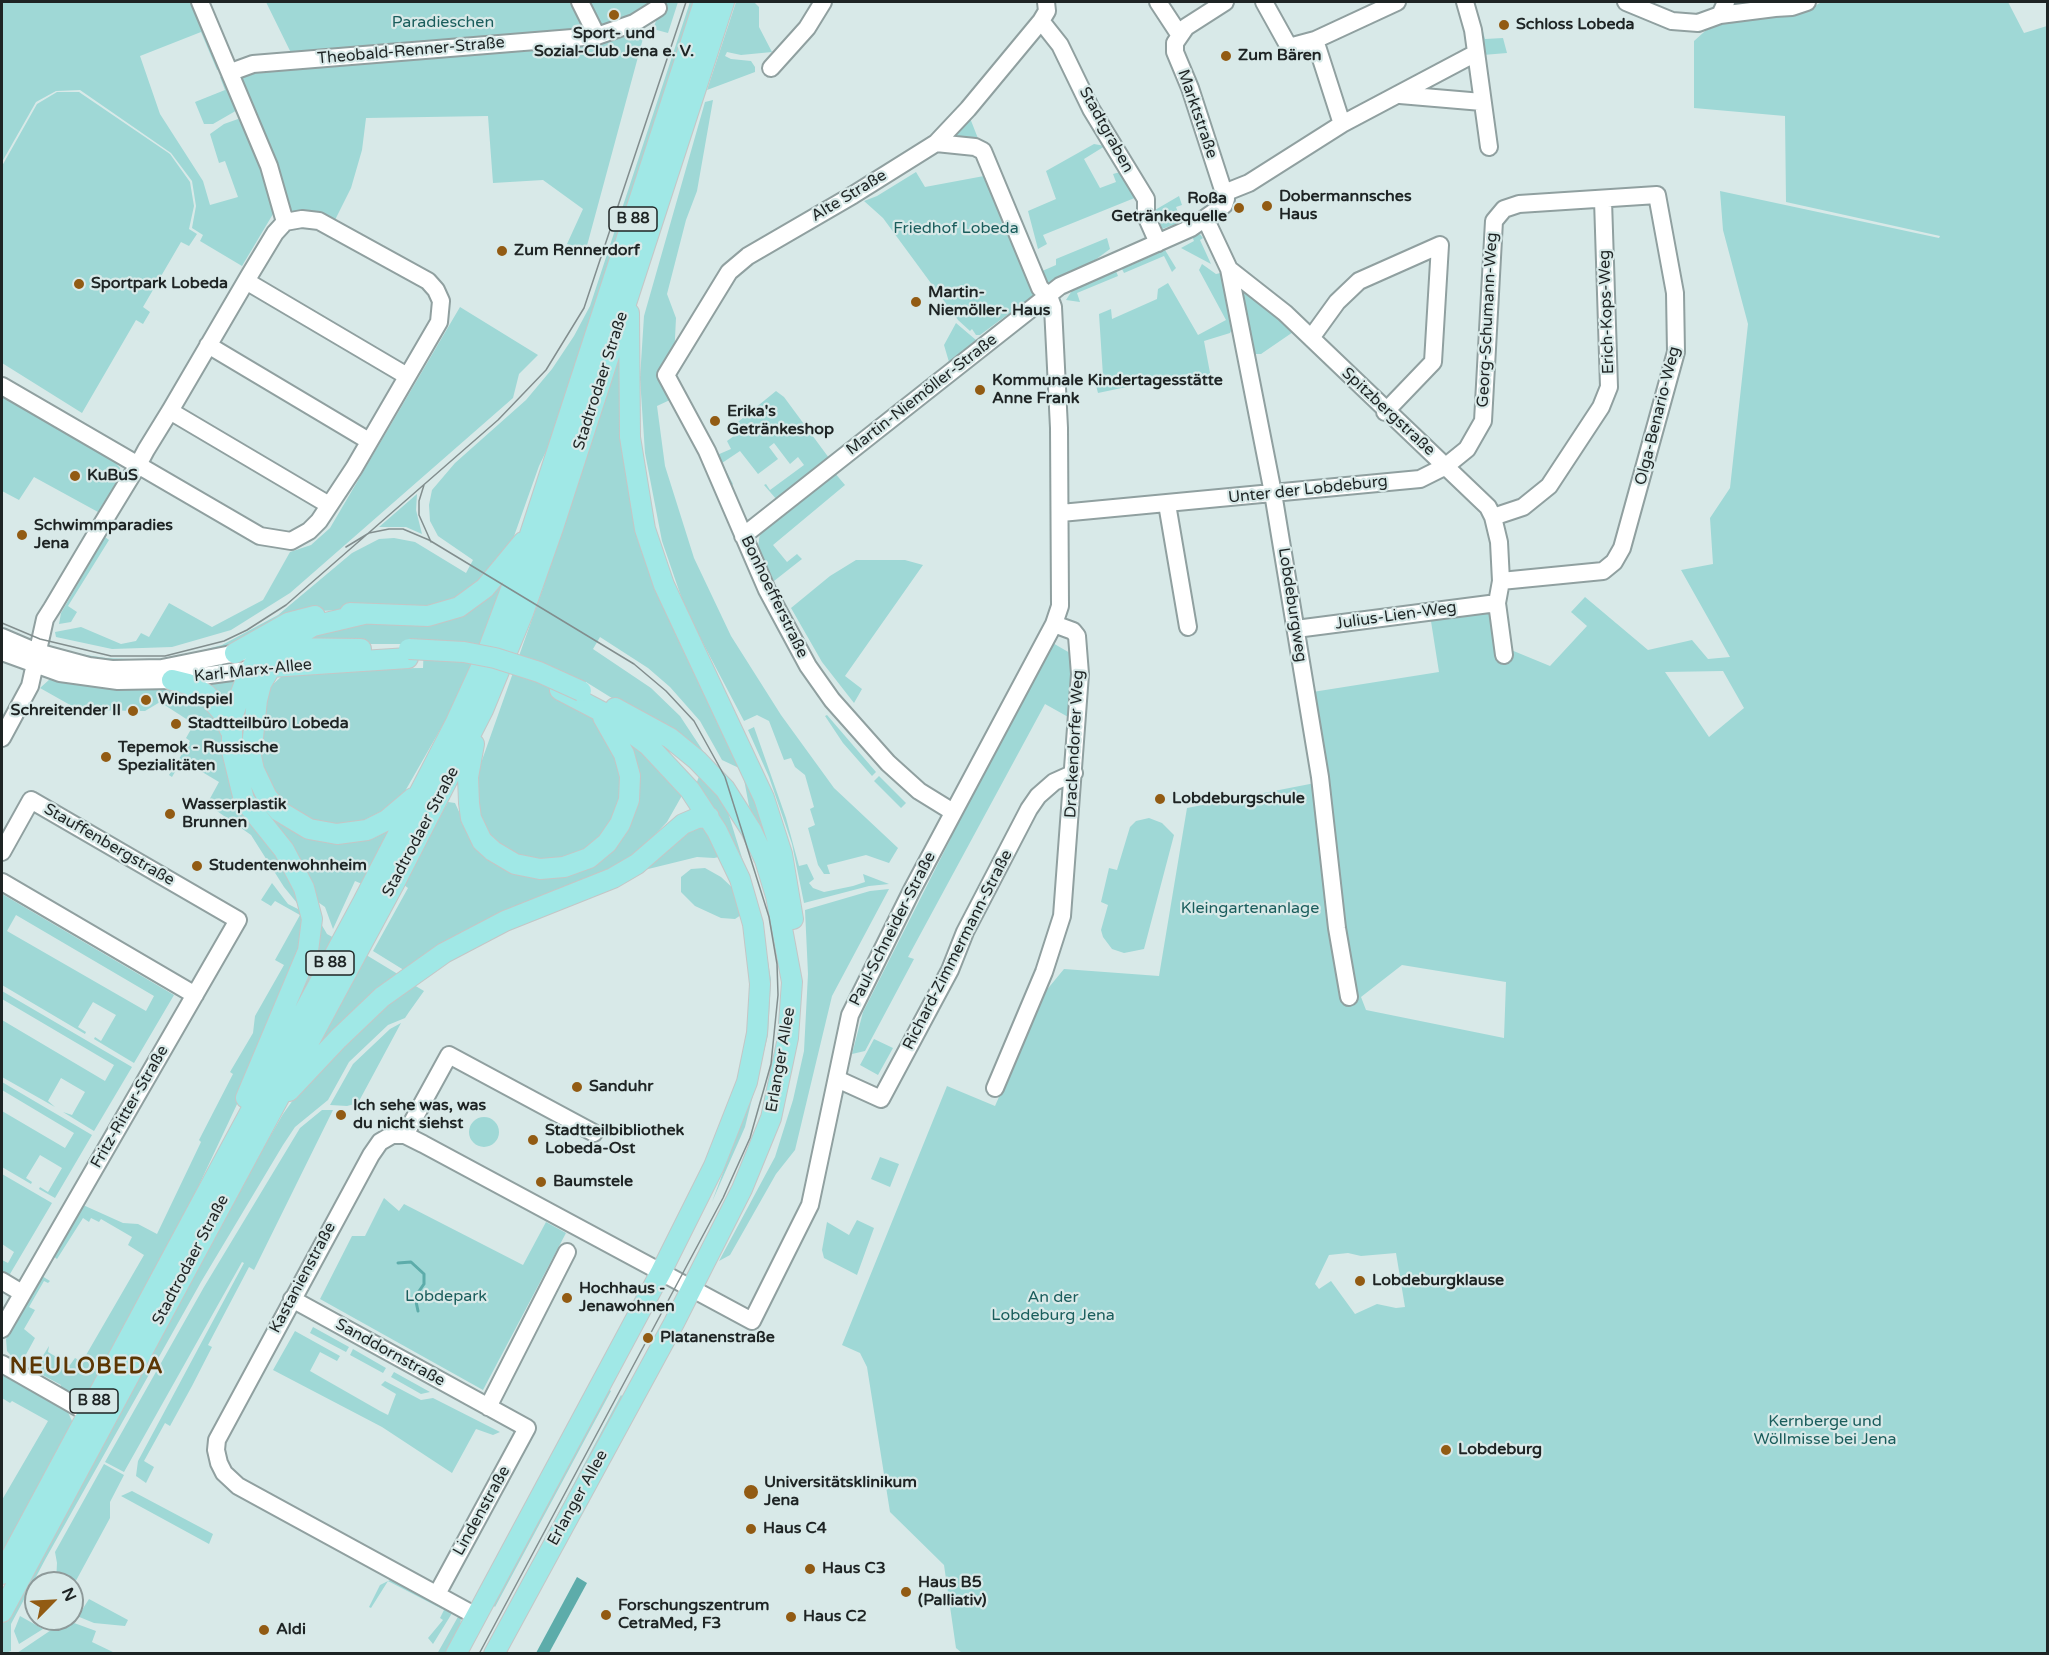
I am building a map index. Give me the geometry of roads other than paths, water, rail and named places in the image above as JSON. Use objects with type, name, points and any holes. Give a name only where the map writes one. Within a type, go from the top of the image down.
[{"type":"main road","name":"Stadtrodaer Straße","points":[[2,1574],[424,786],[484,661],[531,530],[705,2]]},
{"type":"main road","name":"Stadtrodaer Straße","points":[[2,1612],[451,777],[483,710],[527,603],[724,2]]},
{"type":"main road","points":[[629,292],[630,437],[645,529],[664,585],[751,764],[774,825],[793,915],[792,982]]},
{"type":"main road","points":[[236,652],[269,632],[306,618],[342,613],[428,616],[459,607],[485,588],[531,530]]},
{"type":"main road","points":[[230,730],[236,705],[251,669],[263,656],[280,648],[313,626],[364,614]]},
{"type":"main road","name":"Karl-Marx-Allee","points":[[280,648],[409,654]]},
{"type":"main road","name":"Karl-Marx-Allee","points":[[271,667],[409,654],[464,652],[501,664]]},
{"type":"main road","name":"Erlanger Allee","points":[[494,1653],[692,1288],[742,1189],[771,1119],[788,1038],[792,982],[776,896],[759,845],[734,802],[698,760],[655,729],[578,694],[539,672],[501,664]]},
{"type":"main road","points":[[271,667],[263,679],[257,700],[251,756],[260,785],[279,811],[309,829],[337,834],[352,833],[367,830],[387,820],[410,802],[424,786]]},
{"type":"main road","points":[[172,680],[188,684],[207,695],[222,712],[230,730],[238,783],[244,800],[284,850],[296,872],[307,897],[312,925],[308,951],[245,1101],[236,1139]]},
{"type":"main road","name":"Erlanger Allee","points":[[456,1653],[661,1272],[729,1132],[747,1082],[757,1033],[760,984],[752,918],[733,862],[709,817],[690,790],[648,745],[578,694]]},
{"type":"main road","points":[[483,710],[468,777],[468,802],[476,830],[483,841],[503,858],[527,867],[551,869],[576,863],[600,850],[620,824],[629,800],[630,776],[624,754],[608,724],[594,707]]},
{"type":"main road","points":[[662,839],[690,790],[698,760]]},
{"type":"main road","points":[[276,1103],[358,1019],[411,975],[478,934],[620,874],[645,856],[662,839],[691,819],[709,817]]},
{"type":"street","points":[[200,2],[269,166],[285,222]]},
{"type":"street","points":[[580,2],[597,36]]},
{"type":"street","points":[[771,68],[807,28],[823,2]]},
{"type":"street","points":[[1041,21],[1047,11],[1046,2]]},
{"type":"street","points":[[1158,2],[1179,34],[1225,2]]},
{"type":"street","points":[[1264,2],[1289,47],[1315,40],[1397,2]]},
{"type":"street","points":[[1465,2],[1476,53],[1482,102],[1487,115],[1489,147]]},
{"type":"street","points":[[1626,2],[1672,21],[1698,23],[1723,8],[1807,2]]},
{"type":"street","points":[[1656,15],[1668,2]]},
{"type":"street","name":"Theobald-Renner-Straße","points":[[231,72],[254,64],[597,36],[630,24],[658,8]]},
{"type":"street","name":"Alte Straße","points":[[666,375],[729,272],[748,256],[854,195],[936,143],[968,109],[1041,21]]},
{"type":"street","name":"Stadtgraben","points":[[1041,21],[1060,45],[1092,109],[1146,199],[1146,216],[1158,243]]},
{"type":"street","name":"Marktstraße","points":[[1179,34],[1175,52],[1190,88],[1224,193]]},
{"type":"street","points":[[1315,40],[1342,124]]},
{"type":"street","points":[[1224,193],[1249,183],[1276,168],[1342,124],[1476,53]]},
{"type":"street","points":[[1400,95],[1482,102]]},
{"type":"street","points":[[936,143],[975,147],[983,151],[1040,288],[1049,296],[1053,307],[1062,597],[1054,624]]},
{"type":"street","name":"Martin-Niemöller-Straße","points":[[743,536],[1060,286],[1206,220],[1224,205],[1224,193]]},
{"type":"street","name":"Georg-Schumann-Weg","points":[[1446,466],[1467,449],[1483,421],[1494,221],[1504,209],[1519,204],[1657,195]]},
{"type":"street","name":"Olga-Benario-Weg","points":[[1501,582],[1603,571],[1614,562],[1622,548],[1676,351],[1678,323],[1676,293],[1657,195]]},
{"type":"street","name":"Erich-Kops-Weg","points":[[1494,517],[1523,507],[1549,486],[1601,407],[1609,387],[1603,200]]},
{"type":"street","points":[[2,386],[138,465],[260,536],[277,541],[291,541],[309,531],[329,505],[439,322],[441,301],[436,290],[428,281],[319,221],[302,219],[285,222],[275,233],[138,465],[45,619],[25,697],[2,738]]},
{"type":"street","name":"Lobdeburgweg","points":[[1206,220],[1229,269],[1273,493],[1320,777],[1337,928],[1349,997]]},
{"type":"street","points":[[1311,338],[1337,302],[1359,281],[1440,245],[1433,362],[1385,412]]},
{"type":"street","name":"Spitzbergstraße","points":[[1229,269],[1285,313],[1385,412],[1480,498],[1494,517],[1499,542],[1501,582],[1497,603],[1504,655]]},
{"type":"street","points":[[246,281],[407,376]]},
{"type":"street","points":[[208,345],[369,441]]},
{"type":"street","name":"Bonhoefferstraße","points":[[666,375],[707,452],[787,630],[832,700],[888,763],[919,791],[953,812]]},
{"type":"street","points":[[170,411],[329,505]]},
{"type":"street","name":"Unter der Lobdeburg","points":[[1061,513],[1420,478],[1446,466]]},
{"type":"street","points":[[1167,504],[1188,627]]},
{"type":"street","name":"Julius-Lien-Weg","points":[[1296,629],[1497,603]]},
{"type":"street","name":"Drackendorfer Weg","points":[[995,1088],[1044,972],[1062,916],[1080,674],[1077,636],[1073,631],[1054,624]]},
{"type":"street","name":"Paul-Schneider-Straße","points":[[692,1288],[752,1321],[810,1205],[850,1015],[857,998],[1054,624]]},
{"type":"street","name":"Karl-Marx-Allee","points":[[2,637],[36,659],[106,681],[172,680],[271,667]]},
{"type":"street","name":"Karl-Marx-Allee","points":[[2,652],[36,659],[132,670],[162,668],[236,652],[280,648]]},
{"type":"street","name":"Richard-Zimmermann-Straße","points":[[837,1079],[881,1099],[950,970],[965,932],[1029,809],[1038,796],[1054,782],[1074,773]]},
{"type":"street","name":"Stauffenbergstraße","points":[[2,852],[31,800],[238,920]]},
{"type":"street","points":[[2,882],[195,995]]},
{"type":"street","name":"Fritz-Ritter-Straße","points":[[2,1329],[238,920]]},
{"type":"street","points":[[594,1133],[449,1056],[405,1135],[692,1288]]},
{"type":"street","name":"Kastanienstraße","points":[[405,1135],[387,1137],[375,1147],[217,1440],[216,1450],[224,1473],[238,1486],[476,1616]]},
{"type":"street","points":[[488,1407],[567,1252]]},
{"type":"street","points":[[2,1281],[22,1293]]},
{"type":"street","name":"Sanddornstraße","points":[[292,1299],[527,1428]]},
{"type":"street","points":[[2,1364],[88,1413]]},
{"type":"street","name":"Lindenstraße","points":[[437,1594],[527,1428]]},
{"type":"waterway","points":[[398,1263],[411,1262],[424,1274],[424,1284],[415,1297],[418,1311]]},
{"type":"tram line","points":[[2,623],[40,639],[111,656],[165,656],[224,641],[247,630],[286,605],[498,420],[546,370],[584,308],[686,2]]},
{"type":"tram line","points":[[424,485],[419,501],[419,515],[431,542]]},
{"type":"tram line","points":[[346,547],[369,533],[389,529],[403,529],[429,540],[634,664],[666,691],[694,721],[725,777],[769,917],[777,964],[778,995],[771,1064],[750,1138],[723,1198],[479,1654]]},
{"type":"place","name":"Sport- und Sozial-Club Jena e. V.","points":[[614,15]]},
{"type":"place","name":"Schloss Lobeda","points":[[1504,25]]},
{"type":"place","name":"Zum Bären","points":[[1226,56]]},
{"type":"place","name":"Dobermannsches Haus","points":[[1267,206]]},
{"type":"place","name":"Roßa Getränkequelle","points":[[1239,208]]},
{"type":"place","name":"Zum Rennerdorf","points":[[502,251]]},
{"type":"place","name":"Sportpark Lobeda","points":[[79,284]]},
{"type":"place","name":"Martin- Niemöller- Haus","points":[[916,302]]},
{"type":"place","name":"Kommunale Kindertagesstätte Anne Frank","points":[[980,390]]},
{"type":"place","name":"Erika's Getränkeshop","points":[[715,421]]},
{"type":"place","name":"KuBuS","points":[[75,476]]},
{"type":"place","name":"Schwimmparadies Jena","points":[[22,535]]},
{"type":"place","name":"Windspiel","points":[[146,700]]},
{"type":"place","name":"Schreitender II","points":[[133,711]]},
{"type":"place","name":"Stadtteilbüro Lobeda","points":[[176,724]]},
{"type":"place","name":"Tepemok - Russische Spezialitäten","points":[[106,757]]},
{"type":"place","name":"Lobdeburgschule","points":[[1160,799]]},
{"type":"place","name":"Wasserplastik Brunnen","points":[[170,814]]},
{"type":"place","name":"Studentenwohnheim","points":[[197,866]]},
{"type":"place","name":"Sanduhr","points":[[577,1087]]},
{"type":"place","name":"Ich sehe was, was du nicht siehst","points":[[341,1115]]},
{"type":"place","name":"Stadtteilbibliothek Lobeda-Ost","points":[[533,1140]]},
{"type":"place","name":"Baumstele","points":[[541,1182]]},
{"type":"place","name":"Lobdeburgklause","points":[[1360,1281]]},
{"type":"place","name":"Hochhaus - Jenawohnen","points":[[567,1298]]},
{"type":"place","name":"Platanenstraße","points":[[648,1338]]},
{"type":"place","name":"Lobdeburg","points":[[1446,1450]]},
{"type":"place","name":"Universitätsklinikum Jena","points":[[751,1492]]},
{"type":"place","name":"Haus C4","points":[[751,1529]]},
{"type":"place","name":"Haus C3","points":[[810,1569]]},
{"type":"place","name":"Haus B5 (Palliativ)","points":[[906,1592]]},
{"type":"place","name":"Forschungszentrum CetraMed, F3","points":[[606,1615]]},
{"type":"place","name":"Haus C2","points":[[791,1617]]},
{"type":"place","name":"Aldi","points":[[264,1630]]},
{"type":"district","name":"NEULOBEDA","points":[[87,1367]]},
{"type":"park label","name":"Paradieschen","points":[[443,23]]},
{"type":"park label","name":"Friedhof Lobeda","points":[[956,229]]},
{"type":"park label","name":"Kleingartenanlage","points":[[1250,909]]},
{"type":"park label","name":"Lobdepark","points":[[446,1297]]},
{"type":"park label","name":"An der Lobdeburg Jena","points":[[1053,1307]]},
{"type":"park label","name":"Kernberge und Wöllmisse bei Jena","points":[[1825,1431]]}]
